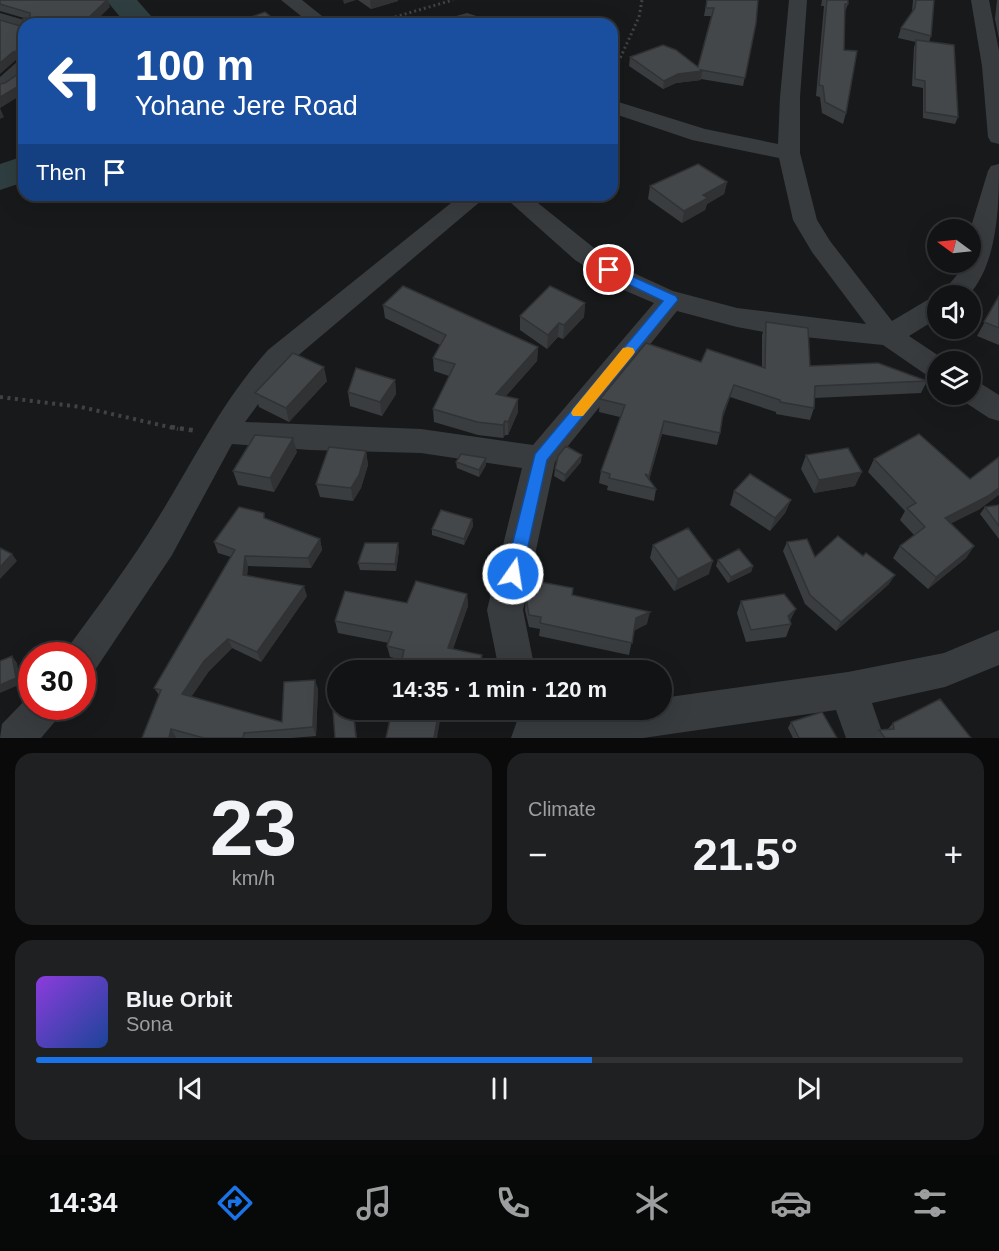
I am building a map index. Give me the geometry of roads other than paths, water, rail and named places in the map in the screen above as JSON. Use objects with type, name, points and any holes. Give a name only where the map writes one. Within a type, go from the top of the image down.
[{"type":"street","points":[[290,0],[315,18]]},
{"type":"street","points":[[798,0],[790,97],[789,153],[806,220],[821,246],[890,336],[927,361]]},
{"type":"street","points":[[980,0],[992,66],[999,137]]},
{"type":"street","points":[[0,19],[18,24]]},
{"type":"street","points":[[0,86],[18,72]]},
{"type":"street","points":[[618,108],[700,135],[789,153]]},
{"type":"street","points":[[962,285],[969,278],[999,171]]},
{"type":"street","points":[[93,642],[148,563],[223,432],[263,373],[278,357],[469,201]]},
{"type":"street","points":[[521,201],[594,261],[624,279],[671,300],[720,315],[768,324],[890,336],[927,312]]},
{"type":"street","points":[[515,660],[505,610],[540,458],[671,300]]},
{"type":"street","points":[[981,398],[999,410]]},
{"type":"street","points":[[223,432],[310,438],[422,441],[540,458]]},
{"type":"street","points":[[529,727],[848,690],[945,670],[999,647]]},
{"type":"street","points":[[848,690],[865,738]]},
{"type":"street","points":[[16,738],[32,720]]},
{"type":"waterway","points":[[121,0],[138,18]]},
{"type":"waterway","points":[[0,179],[18,170]]}]
